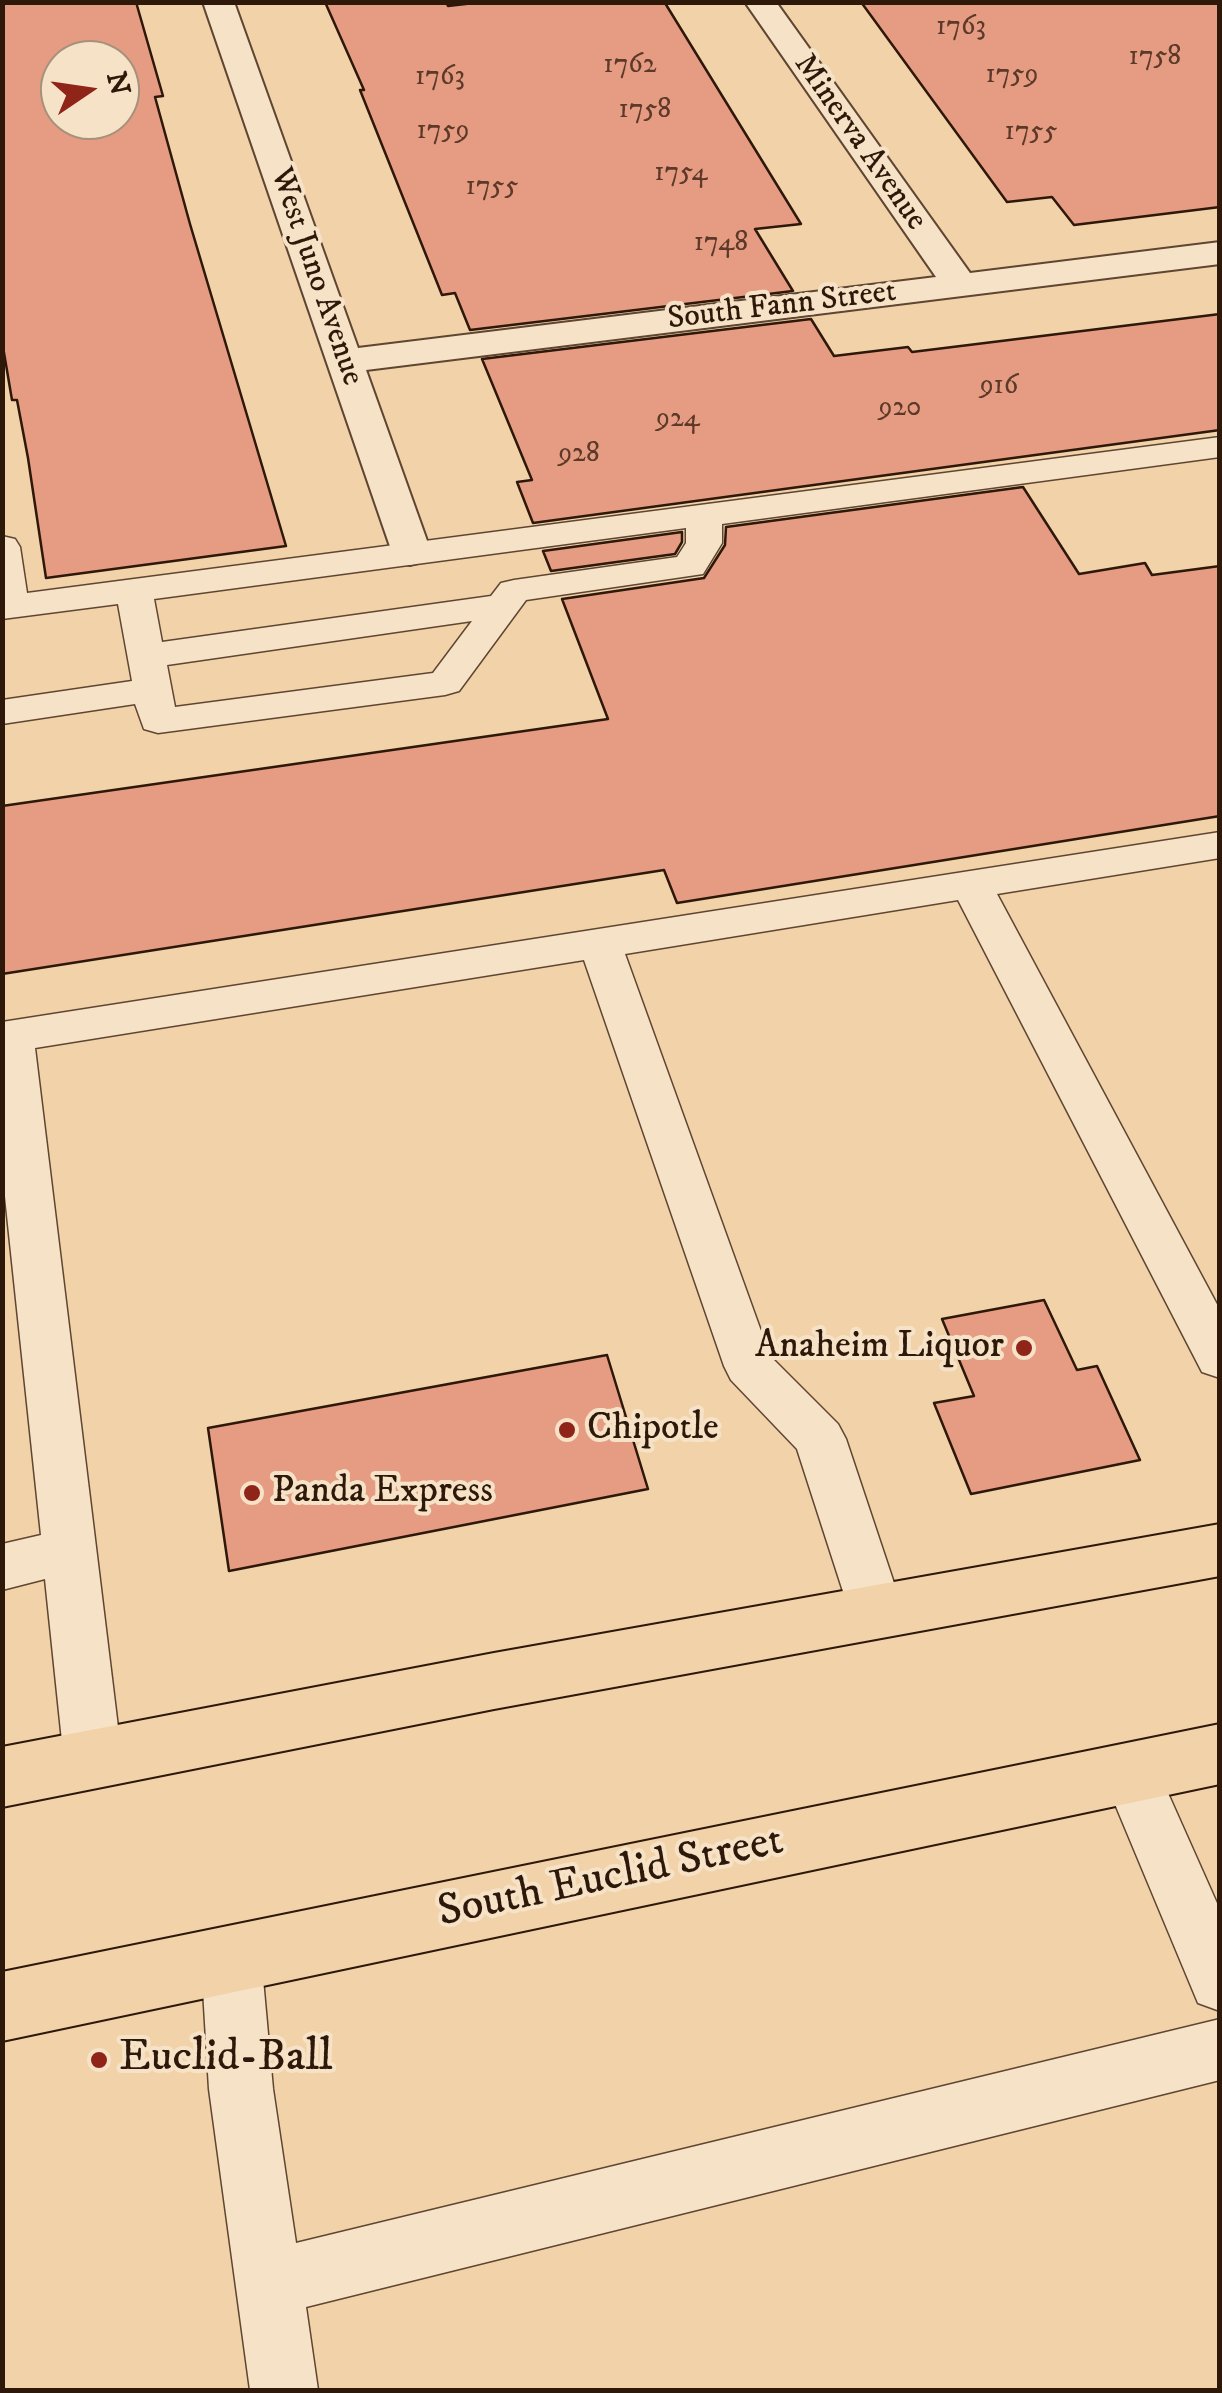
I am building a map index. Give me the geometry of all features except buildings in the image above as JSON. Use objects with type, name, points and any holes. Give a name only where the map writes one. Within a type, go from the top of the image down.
[{"type":"main road","points":[[2,1777],[876,1610],[1220,1550]]},
{"type":"main road","name":"South Euclid Street","points":[[2,2007],[1220,1754]]},
{"type":"street","name":"West Juno Avenue","points":[[218,2],[410,552]]},
{"type":"street","name":"Minerva Avenue","points":[[760,2],[959,284]]},
{"type":"street","name":"South Fann Street","points":[[345,362],[1220,252]]},
{"type":"lane","points":[[2,547],[7,608],[1220,447]]},
{"type":"lane","points":[[134,590],[158,721],[445,683],[514,592],[690,566],[704,542],[704,514]]},
{"type":"lane","points":[[2,712],[150,673],[502,606]]},
{"type":"lane","points":[[93,1760],[69,1551],[19,1250],[7,1037],[1220,845]]},
{"type":"lane","points":[[972,884],[1220,1358]]},
{"type":"lane","points":[[600,943],[749,1366],[820,1439],[876,1610]]},
{"type":"lane","points":[[2,1567],[69,1551]]},
{"type":"lane","points":[[1132,1772],[1220,1982]]},
{"type":"lane","points":[[231,1957],[241,2089],[284,2390]]},
{"type":"lane","points":[[268,2282],[1220,2048]]},
{"type":"place","name":"Anaheim Liquor","points":[[1024,1348]]},
{"type":"place","name":"Chipotle","points":[[567,1430]]},
{"type":"place","name":"Panda Express","points":[[252,1493]]},
{"type":"place","name":"Euclid-Ball","points":[[99,2060]]}]
